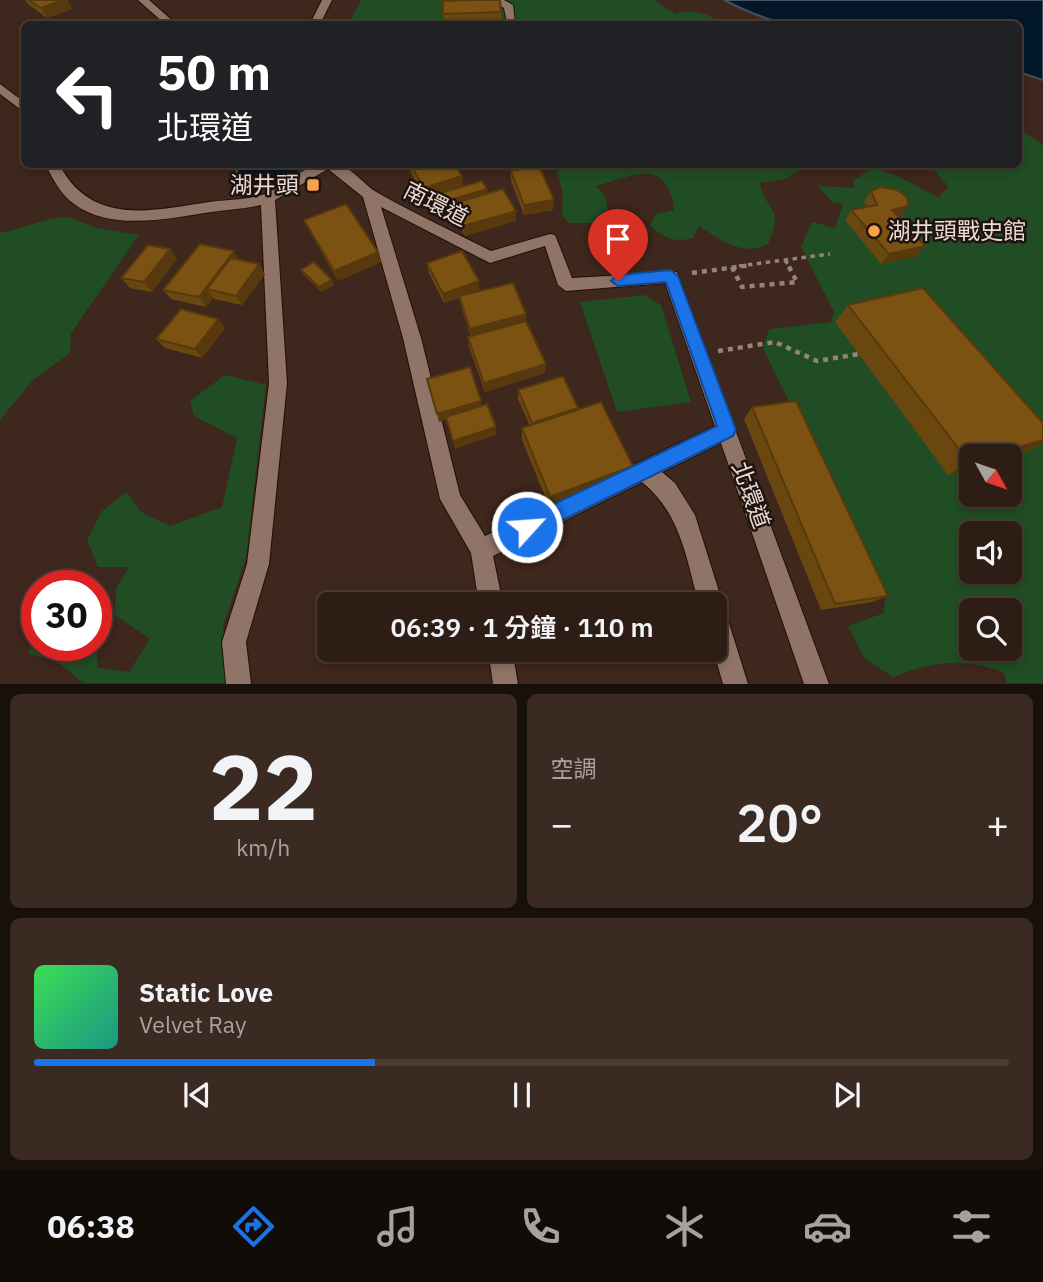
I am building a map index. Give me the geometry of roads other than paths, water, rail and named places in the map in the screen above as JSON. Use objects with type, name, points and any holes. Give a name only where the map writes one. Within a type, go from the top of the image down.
[{"type":"street","points":[[143,0],[168,21]]},
{"type":"street","points":[[316,21],[327,0]]},
{"type":"street","points":[[496,0],[509,7],[511,21]]},
{"type":"street","points":[[0,88],[21,106]]},
{"type":"street","points":[[52,168],[57,180],[70,194],[93,208],[117,216],[145,218],[268,198],[321,168]]},
{"type":"street","name":"南環道","points":[[333,168],[370,195],[490,257],[550,239],[566,285],[671,276]]},
{"type":"street","points":[[370,195],[412,338],[450,499],[481,550],[489,592]]},
{"type":"street","points":[[239,684],[234,642],[258,564],[278,383],[268,198]]},
{"type":"street","name":"北環道","points":[[671,276],[817,684]]},
{"type":"street","points":[[481,550],[727,430]]},
{"type":"street","points":[[644,471],[668,490],[684,515],[707,592]]},
{"type":"street","points":[[727,655],[736,684]]},
{"type":"street","points":[[502,662],[506,684]]},
{"type":"water","points":[[724,0],[1043,0],[1043,80],[1022,73],[1022,21],[778,21],[749,12]]},
{"type":"water","points":[[235,168],[306,169],[249,196]]},
{"type":"place","name":"湖井頭","points":[[313,185]]},
{"type":"place","name":"湖井頭戰史館","points":[[874,231]]}]
